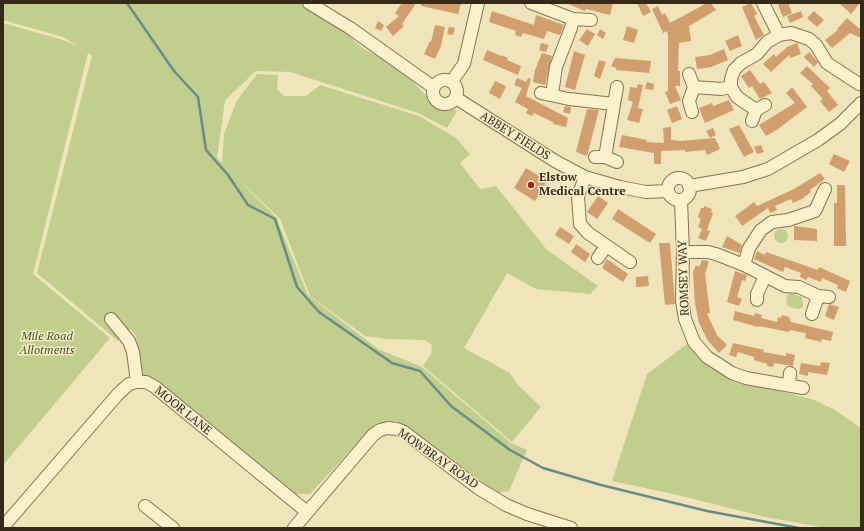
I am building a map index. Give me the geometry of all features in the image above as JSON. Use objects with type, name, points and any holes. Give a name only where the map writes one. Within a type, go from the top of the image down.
[{"type":"street","points":[[309,3],[350,28],[433,87]]},
{"type":"street","points":[[452,82],[464,64],[478,3]]},
{"type":"street","points":[[531,3],[573,19],[591,20]]},
{"type":"street","points":[[763,3],[778,35]]},
{"type":"street","points":[[573,19],[546,94],[569,99],[614,104]]},
{"type":"street","points":[[758,112],[737,97],[731,87],[734,70],[741,63],[757,54],[767,42],[778,35],[791,33],[809,39],[816,45],[828,63],[860,83],[856,93],[861,100]]},
{"type":"street","points":[[689,74],[694,87],[689,101],[692,112]]},
{"type":"street","points":[[442,80],[452,82],[458,89],[456,98],[448,105],[438,103],[432,95],[433,87],[442,80]]},
{"type":"street","points":[[606,159],[617,87]]},
{"type":"street","points":[[694,87],[721,89],[731,87]]},
{"type":"street","name":"ABBEY FIELDS","points":[[456,98],[548,157],[585,177],[620,187],[646,192],[668,191]]},
{"type":"street","points":[[689,186],[743,177],[768,169],[818,140],[840,124],[861,103]]},
{"type":"street","points":[[585,177],[573,196],[580,224],[588,233],[630,262]]},
{"type":"street","points":[[675,179],[685,180],[689,186],[689,193],[681,200],[671,197],[668,191],[669,184],[675,179]]},
{"type":"street","points":[[744,265],[749,248],[761,230],[772,222],[818,215],[826,189]]},
{"type":"street","name":"ROMSEY WAY","points":[[681,200],[683,252],[682,301],[685,319],[690,333],[699,348],[718,366],[732,373],[746,378],[803,388]]},
{"type":"street","points":[[598,258],[606,246]]},
{"type":"street","points":[[683,252],[708,252],[744,265],[785,286],[809,291],[823,297],[811,317]]},
{"type":"street","points":[[758,303],[757,294],[765,276]]},
{"type":"street","points":[[9,525],[118,394],[129,384],[137,382],[133,352],[129,341],[111,319]]},
{"type":"street","points":[[789,386],[790,373]]},
{"type":"street","name":"MOOR LANE","points":[[137,382],[146,382],[155,387],[307,512]]},
{"type":"street","name":"MOWBRAY ROAD","points":[[294,528],[373,435],[380,430],[388,428],[397,429],[404,432],[478,488],[506,505],[527,514],[571,528]]},
{"type":"street","points":[[145,506],[173,528]]},
{"type":"green space","name":"Mile Road Allotments","points":[[3,3],[300,3],[338,26],[362,48],[399,67],[434,104],[457,111],[447,128],[418,113],[290,72],[256,71],[225,100],[217,158],[222,163],[224,134],[236,102],[257,74],[278,75],[277,89],[284,96],[306,96],[320,85],[419,116],[456,138],[470,154],[460,163],[480,189],[496,186],[547,250],[598,286],[590,294],[536,289],[507,273],[464,348],[510,373],[517,384],[541,407],[512,442],[423,366],[431,354],[432,345],[425,340],[387,339],[365,336],[310,296],[280,219],[231,172],[276,217],[308,295],[378,349],[422,367],[511,443],[527,450],[509,491],[498,493],[397,421],[375,424],[310,494],[296,494],[156,381],[143,374],[136,336],[130,329],[118,341],[37,273],[92,56],[88,53],[33,274],[110,338],[3,465],[3,23],[63,40],[79,47],[63,37],[3,20]]},
{"type":"green space","points":[[781,229],[786,231],[788,236],[786,241],[781,243],[776,241],[774,236],[776,231]]},
{"type":"green space","points":[[790,293],[802,297],[803,307],[798,309],[789,307],[786,303],[787,295]]},
{"type":"green space","points":[[690,342],[765,387],[814,400],[833,409],[861,428],[861,528],[826,528],[765,517],[682,496],[612,481],[647,374]]},
{"type":"building","points":[[402,3],[414,3],[415,5],[402,24],[404,26],[393,36],[386,27],[399,16],[395,13]]},
{"type":"building","points":[[421,3],[461,4],[458,14],[421,6]]},
{"type":"building","points":[[566,3],[613,3],[610,15],[586,9],[585,11]]},
{"type":"building","points":[[637,3],[646,3],[651,12],[643,16]]},
{"type":"building","points":[[707,3],[711,3],[716,10],[689,26],[691,41],[679,43],[678,71],[680,71],[680,86],[675,86],[681,100],[670,104],[665,92],[668,91],[668,36],[667,31],[663,33],[652,9],[658,6],[662,15],[665,13],[670,23]]},
{"type":"building","points":[[751,3],[757,14],[754,16],[764,35],[756,40],[742,7]]},
{"type":"building","points":[[781,3],[788,3],[792,13],[783,17],[778,5]]},
{"type":"building","points":[[839,3],[860,3],[851,14]]},
{"type":"building","points":[[492,11],[534,25],[536,15],[564,25],[560,35],[547,31],[544,39],[523,33],[521,37],[515,35],[516,31],[489,22]]},
{"type":"building","points":[[801,11],[803,17],[790,23],[787,16]]},
{"type":"building","points":[[814,11],[824,20],[817,27],[807,18]]},
{"type":"building","points":[[847,18],[861,30],[861,38],[850,33],[832,48],[825,40],[838,30],[837,29]]},
{"type":"building","points":[[378,21],[384,25],[381,31],[375,28]]},
{"type":"building","points":[[435,25],[445,27],[441,46],[435,59],[424,54],[430,41],[431,42]]},
{"type":"building","points":[[627,26],[638,30],[634,43],[623,40]]},
{"type":"building","points":[[449,27],[455,28],[453,35],[447,34]]},
{"type":"building","points":[[587,29],[595,34],[588,46],[579,40]]},
{"type":"building","points":[[600,29],[606,33],[603,39],[597,35]]},
{"type":"building","points":[[738,35],[742,46],[730,51],[725,41]]},
{"type":"building","points":[[541,43],[549,45],[546,52],[539,50]]},
{"type":"building","points":[[797,43],[801,54],[790,58],[789,55],[771,72],[763,64],[774,54],[776,57],[787,47]]},
{"type":"building","points":[[724,49],[728,60],[711,67],[697,69],[695,57],[710,55]]},
{"type":"building","points":[[487,50],[508,58],[507,60],[521,66],[518,75],[483,60]]},
{"type":"building","points":[[574,51],[585,55],[575,90],[565,87]]},
{"type":"building","points":[[809,52],[818,62],[814,67],[804,57]]},
{"type":"building","points":[[542,53],[552,56],[545,85],[533,82],[535,70]]},
{"type":"building","points":[[615,58],[651,61],[649,73],[616,70],[616,68],[611,66]]},
{"type":"building","points":[[599,60],[606,62],[600,79],[594,76]]},
{"type":"building","points":[[807,66],[830,88],[827,91],[838,105],[829,112],[820,101],[823,99],[811,86],[813,84],[800,73]]},
{"type":"building","points":[[750,70],[760,84],[764,82],[772,93],[760,99],[752,86],[749,88],[741,76]]},
{"type":"building","points":[[517,78],[526,82],[528,78],[531,79],[526,96],[568,118],[566,127],[553,124],[553,122],[534,113],[532,116],[526,113],[528,109],[515,102],[522,88],[514,85]]},
{"type":"building","points":[[495,81],[506,86],[500,99],[489,93]]},
{"type":"building","points":[[647,82],[654,84],[653,90],[645,89]]},
{"type":"building","points":[[638,84],[643,85],[638,108],[643,109],[639,123],[627,120],[633,102],[628,100],[630,87],[637,88]]},
{"type":"building","points":[[792,87],[807,107],[778,129],[766,136],[759,125],[795,103],[786,93]]},
{"type":"building","points":[[729,100],[734,110],[705,123],[699,108],[712,103],[713,106]]},
{"type":"building","points":[[565,106],[571,107],[570,114],[563,112]]},
{"type":"building","points":[[677,106],[682,119],[672,123],[667,110]]},
{"type":"building","points":[[587,109],[599,110],[587,156],[576,152]]},
{"type":"building","points":[[739,125],[754,152],[744,157],[729,129]]},
{"type":"building","points":[[671,127],[671,140],[680,141],[715,138],[720,149],[707,155],[705,150],[685,152],[685,150],[661,151],[661,164],[654,164],[654,153],[619,147],[622,135],[647,140],[646,142],[664,143],[663,128]]},
{"type":"building","points":[[713,128],[716,135],[710,138],[706,131]]},
{"type":"building","points":[[761,145],[764,152],[757,154],[754,147]]},
{"type":"building","points":[[834,154],[850,161],[844,172],[829,164]]},
{"type":"building","name":"Elstow Medical Centre","points":[[526,168],[547,181],[535,201],[514,188]]},
{"type":"building","points":[[820,173],[825,179],[810,190],[811,192],[802,199],[793,203],[791,199],[775,206],[777,210],[770,213],[768,208],[742,226],[735,216],[754,202],[757,206],[794,189]]},
{"type":"building","points":[[837,185],[845,185],[846,246],[834,246],[834,203],[837,203]]},
{"type":"building","points":[[598,196],[608,203],[597,219],[587,212]]},
{"type":"building","points":[[704,206],[712,209],[711,212],[713,213],[707,230],[710,231],[706,241],[698,238],[702,229],[698,227],[701,219],[698,217],[701,208],[704,208]]},
{"type":"building","points":[[618,209],[656,234],[650,243],[612,219]]},
{"type":"building","points":[[794,226],[817,229],[817,241],[794,240]]},
{"type":"building","points":[[560,227],[574,236],[569,244],[555,235]]},
{"type":"building","points":[[727,236],[742,245],[740,253],[722,247]]},
{"type":"building","points":[[659,243],[670,243],[675,304],[665,305]]},
{"type":"building","points":[[576,244],[590,254],[585,262],[571,252]]},
{"type":"building","points":[[757,251],[765,255],[766,252],[818,270],[819,267],[850,281],[846,292],[837,288],[838,285],[822,278],[821,282],[808,277],[806,280],[800,277],[801,273],[785,267],[783,272],[754,259]]},
{"type":"building","points":[[607,259],[628,274],[623,282],[602,268]]},
{"type":"building","points":[[702,260],[709,261],[705,274],[710,313],[707,314],[717,335],[727,345],[719,353],[708,341],[699,323],[695,303],[693,272],[696,265],[699,267]]},
{"type":"building","points":[[735,271],[747,275],[745,281],[742,280],[737,297],[742,299],[739,306],[727,302]]},
{"type":"building","points":[[648,276],[649,286],[636,287],[636,277]]},
{"type":"building","points":[[829,304],[839,307],[834,320],[825,316]]},
{"type":"building","points":[[735,311],[754,316],[755,313],[762,315],[761,318],[777,322],[778,317],[781,318],[782,315],[789,317],[791,322],[833,332],[831,341],[822,339],[821,342],[805,338],[806,333],[758,327],[733,320]]},
{"type":"building","points":[[733,343],[764,350],[763,352],[786,356],[786,353],[795,355],[793,366],[774,363],[773,367],[767,366],[767,364],[754,360],[754,357],[738,352],[736,357],[729,355]]},
{"type":"building","points":[[821,362],[830,363],[827,375],[808,372],[808,376],[799,374],[801,363],[820,366]]},
{"type":"waterway","points":[[127,3],[174,71],[198,97],[206,150],[228,175],[248,205],[275,219],[297,287],[319,312],[392,363],[420,371],[451,406],[510,450],[543,468],[601,485],[707,511],[799,528]]},
{"type":"place","name":"Elstow Medical Centre","points":[[531,185]]}]
